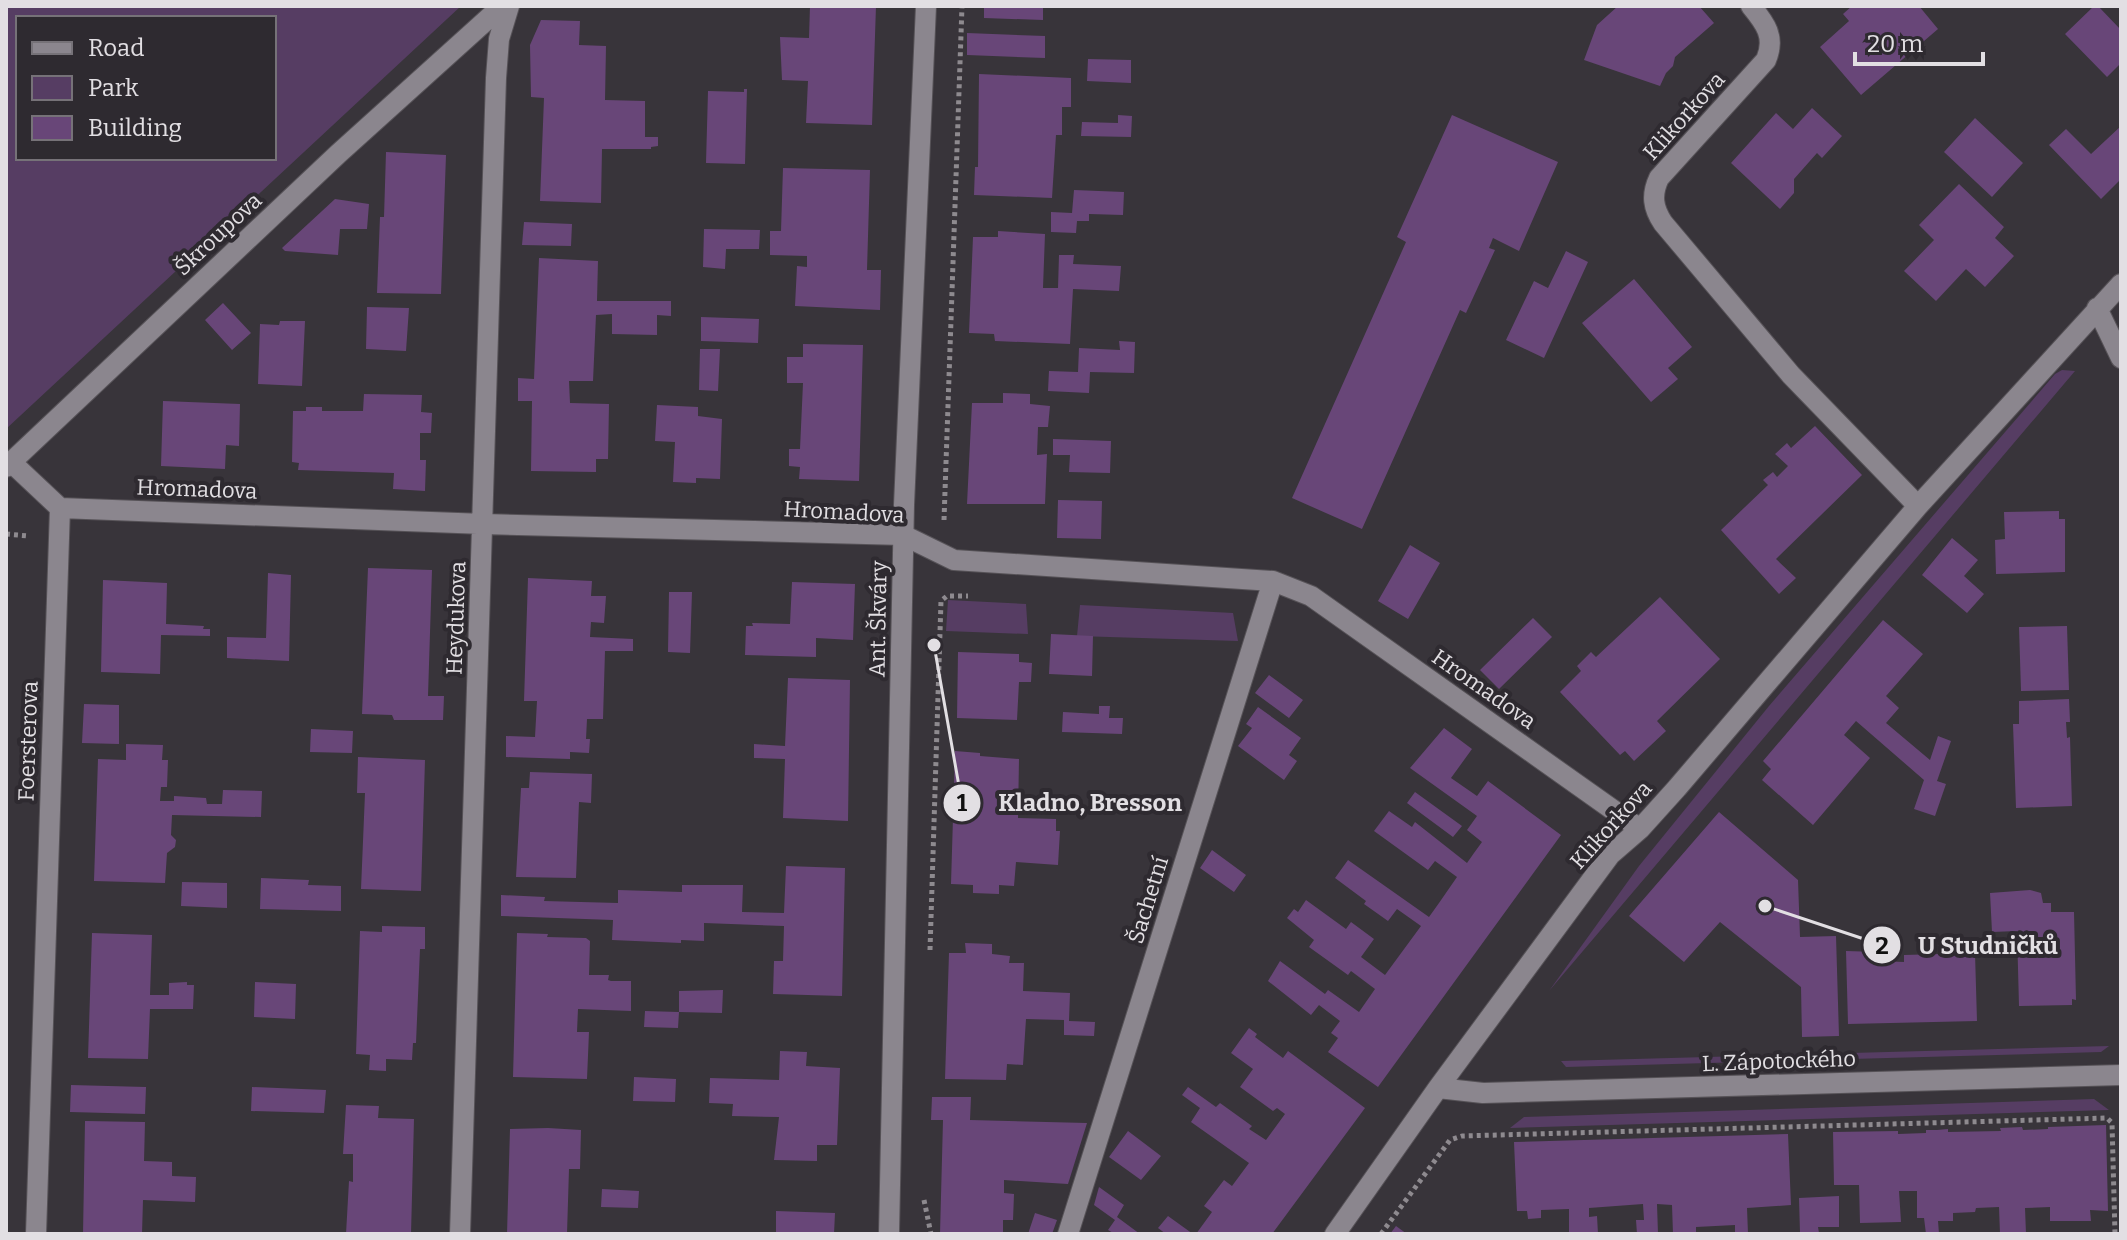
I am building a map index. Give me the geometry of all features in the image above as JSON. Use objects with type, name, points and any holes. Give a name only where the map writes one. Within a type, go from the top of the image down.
[{"type":"street","name":"Škroupova","points":[[8,465],[338,154],[502,6]]},
{"type":"street","name":"Heydukova","points":[[460,1234],[496,78],[499,39],[509,6]]},
{"type":"street","name":"Ant. Škváry","points":[[892,1229],[903,535],[926,6]]},
{"type":"street","name":"Klikorkova","points":[[1751,6],[1770,34],[1770,52],[1659,178],[1654,206],[1663,223],[1791,375],[1918,506]]},
{"type":"street","name":"Klikorkova","points":[[1335,1234],[1610,855],[1640,829],[1677,788],[1918,506],[2121,284]]},
{"type":"street","points":[[2097,308],[2121,358]]},
{"type":"street","points":[[8,465],[60,508]]},
{"type":"street","name":"Hromadova","points":[[60,508],[484,524],[903,535],[954,560],[1273,581],[1311,596],[1640,829]]},
{"type":"street","name":"Foersterova","points":[[36,1234],[60,508]]},
{"type":"street","name":"Šachetní","points":[[1068,1234],[1273,581]]},
{"type":"street","name":"L. Zápotockého","points":[[1438,1088],[1483,1093],[2121,1075]]},
{"type":"path","points":[[930,952],[962,6]]},
{"type":"path","points":[[941,601],[947,596],[980,597]]},
{"type":"path","points":[[1381,1234],[1450,1140],[1462,1136],[2107,1118],[2112,1123],[2115,1234]]},
{"type":"path","points":[[923,1189],[931,1234]]},
{"type":"green space","points":[[6,6],[461,6],[6,429]]},
{"type":"green space","points":[[2062,370],[2075,371],[1549,991],[1639,866],[1769,706],[2055,374]]},
{"type":"green space","points":[[948,600],[1026,604],[1028,634],[946,631]]},
{"type":"green space","points":[[1080,605],[1233,613],[1238,641],[1077,636]]},
{"type":"green space","points":[[2109,1046],[2101,1052],[1566,1067],[1561,1061]]},
{"type":"green space","points":[[2094,1099],[2109,1110],[1510,1128],[1524,1117]]},
{"type":"building","points":[[810,6],[876,6],[872,125],[806,123],[808,81],[782,80],[780,37],[809,38]]},
{"type":"building","points":[[984,6],[1043,6],[1043,20],[984,18]]},
{"type":"building","points":[[1618,6],[1699,6],[1714,23],[1675,57],[1660,86],[1584,60],[1597,25]]},
{"type":"building","points":[[1852,6],[1919,6],[1938,29],[1861,95],[1820,47],[1849,21],[1843,14]]},
{"type":"building","points":[[2094,6],[2098,6],[2121,30],[2121,63],[2107,77],[2065,34]]},
{"type":"building","points":[[541,20],[580,21],[579,45],[606,46],[605,100],[645,101],[645,137],[658,137],[658,146],[651,149],[602,149],[601,203],[540,201],[544,98],[531,97],[530,45]]},
{"type":"building","points":[[967,33],[1045,36],[1045,58],[967,55]]},
{"type":"building","points":[[1088,59],[1131,60],[1131,83],[1087,81]]},
{"type":"building","points":[[979,74],[1071,78],[1071,107],[1062,107],[1062,135],[1056,135],[1052,198],[974,195],[975,167],[978,167]]},
{"type":"building","points":[[747,89],[745,164],[706,163],[708,91],[744,92]]},
{"type":"building","points":[[1812,108],[1842,136],[1822,158],[1817,153],[1794,179],[1794,193],[1780,209],[1731,163],[1776,113],[1793,129]]},
{"type":"building","points":[[1118,115],[1132,116],[1131,137],[1081,136],[1082,122],[1118,123]]},
{"type":"building","points":[[1452,115],[1558,162],[1519,251],[1493,238],[1489,248],[1495,250],[1466,313],[1460,310],[1362,529],[1292,498],[1406,242],[1397,237]]},
{"type":"building","points":[[1975,118],[2023,163],[1992,197],[1944,152]]},
{"type":"building","points":[[2121,126],[2121,179],[2101,199],[2049,145],[2066,129],[2091,154]]},
{"type":"building","points":[[386,152],[446,155],[441,294],[377,293]]},
{"type":"building","points":[[783,168],[870,170],[867,270],[881,270],[880,310],[795,306],[797,266],[807,267],[807,256],[770,255],[770,231],[781,231]]},
{"type":"building","points":[[1959,184],[2004,227],[1995,238],[2014,256],[1985,287],[1966,269],[1936,301],[1904,271],[1934,240],[1919,225]]},
{"type":"building","points":[[1074,190],[1124,192],[1123,215],[1089,214],[1089,221],[1077,221],[1076,233],[1051,232],[1051,212],[1072,213]]},
{"type":"building","points":[[335,199],[369,204],[367,229],[340,229],[338,255],[285,251],[282,248]]},
{"type":"building","points":[[524,222],[572,224],[571,246],[522,245]]},
{"type":"building","points":[[704,229],[760,230],[759,249],[726,249],[725,269],[703,267]]},
{"type":"building","points":[[998,231],[1045,234],[1043,288],[1058,288],[1059,255],[1074,255],[1073,264],[1121,266],[1119,291],[1073,289],[1070,344],[995,341],[994,334],[969,333],[973,237],[998,237]]},
{"type":"building","points":[[1566,251],[1588,262],[1544,358],[1506,340],[1534,281],[1548,288]]},
{"type":"building","points":[[539,258],[598,261],[597,301],[671,301],[671,316],[657,315],[657,335],[612,334],[612,314],[596,315],[593,381],[569,381],[570,403],[609,404],[608,459],[596,459],[596,472],[531,471],[532,401],[518,401],[518,378],[534,379]]},
{"type":"building","points":[[1634,279],[1692,347],[1668,368],[1678,379],[1651,402],[1582,323]]},
{"type":"building","points":[[223,303],[251,333],[232,350],[205,320]]},
{"type":"building","points":[[367,307],[409,308],[406,351],[366,349]]},
{"type":"building","points":[[701,317],[759,319],[758,343],[701,341]]},
{"type":"building","points":[[280,321],[305,321],[302,386],[258,384],[260,324],[279,325]]},
{"type":"building","points":[[1119,341],[1135,342],[1134,373],[1090,372],[1089,393],[1048,391],[1049,371],[1078,372],[1079,348],[1120,350]]},
{"type":"building","points":[[803,344],[863,345],[859,481],[799,479],[800,467],[789,466],[789,449],[800,449],[803,383],[787,383],[787,357],[803,357]]},
{"type":"building","points":[[700,349],[720,349],[718,391],[699,390]]},
{"type":"building","points":[[1003,393],[1030,394],[1030,404],[1050,406],[1048,427],[1038,427],[1037,455],[1047,454],[1045,504],[967,504],[972,403],[1003,403]]},
{"type":"building","points":[[364,394],[422,395],[421,412],[432,413],[431,433],[420,433],[420,460],[426,460],[425,491],[393,489],[394,473],[298,470],[299,463],[292,462],[293,411],[322,407],[322,411],[363,411]]},
{"type":"building","points":[[163,401],[240,404],[239,446],[226,445],[225,469],[161,466]]},
{"type":"building","points":[[657,405],[698,407],[698,416],[722,419],[720,479],[696,478],[696,483],[673,482],[675,442],[655,441]]},
{"type":"building","points":[[1815,426],[1862,475],[1776,559],[1796,578],[1779,594],[1721,530],[1768,485],[1763,480],[1773,472],[1777,477],[1788,466],[1775,454],[1787,443],[1791,448]]},
{"type":"building","points":[[1053,439],[1111,441],[1110,473],[1069,472],[1070,455],[1053,455]]},
{"type":"building","points":[[1058,500],[1102,501],[1101,539],[1057,538]]},
{"type":"building","points":[[2059,511],[2059,519],[2065,519],[2065,572],[1996,574],[1995,540],[2005,539],[2004,512]]},
{"type":"building","points":[[1952,538],[1978,560],[1964,576],[1984,594],[1967,613],[1922,575]]},
{"type":"building","points":[[1410,545],[1440,563],[1408,619],[1378,601]]},
{"type":"building","points":[[368,568],[432,570],[428,696],[444,696],[443,720],[394,720],[392,715],[362,714]]},
{"type":"building","points":[[268,573],[291,575],[289,661],[227,658],[227,637],[266,638]]},
{"type":"building","points":[[528,578],[592,581],[591,596],[606,596],[604,623],[591,622],[590,637],[633,639],[633,651],[605,651],[603,719],[587,719],[589,753],[570,752],[570,759],[506,757],[506,736],[535,737],[537,701],[524,701]]},
{"type":"building","points":[[103,580],[167,583],[166,624],[204,626],[203,629],[210,629],[210,636],[161,635],[160,674],[101,672]]},
{"type":"building","points":[[792,582],[855,584],[853,640],[816,638],[816,657],[745,655],[746,626],[753,626],[752,623],[790,624]]},
{"type":"building","points":[[669,592],[692,592],[690,653],[668,652]]},
{"type":"building","points":[[1660,597],[1720,659],[1657,721],[1666,731],[1634,761],[1625,751],[1620,755],[1560,692],[1581,671],[1577,666],[1591,652],[1596,657]]},
{"type":"building","points":[[1533,618],[1552,637],[1499,689],[1480,670]]},
{"type":"building","points":[[1883,620],[1923,654],[1886,696],[1899,708],[1886,723],[1930,760],[1938,736],[1951,741],[1937,781],[1946,784],[1935,816],[1914,809],[1924,780],[1856,721],[1844,735],[1870,758],[1813,825],[1762,780],[1771,769],[1763,761]]},
{"type":"building","points":[[2067,626],[2069,690],[2021,691],[2019,627]]},
{"type":"building","points":[[1051,634],[1093,636],[1092,676],[1049,674]]},
{"type":"building","points":[[958,652],[1019,654],[1019,662],[1032,663],[1031,682],[1019,682],[1017,720],[957,718]]},
{"type":"building","points":[[1269,675],[1303,700],[1289,718],[1255,693]]},
{"type":"building","points":[[788,678],[850,680],[848,821],[783,818],[785,759],[754,758],[754,744],[785,746]]},
{"type":"building","points":[[2069,699],[2070,722],[2066,722],[2067,738],[2070,737],[2072,806],[2016,808],[2013,724],[2019,724],[2019,701]]},
{"type":"building","points":[[84,704],[119,705],[119,744],[82,743]]},
{"type":"building","points":[[1099,706],[1110,706],[1109,718],[1123,718],[1122,734],[1062,732],[1063,712],[1099,714]]},
{"type":"building","points":[[1258,707],[1301,738],[1289,755],[1297,761],[1284,780],[1238,746],[1252,728],[1246,724]]},
{"type":"building","points":[[1444,728],[1472,749],[1451,778],[1477,796],[1488,781],[1561,835],[1378,1087],[1328,1052],[1338,1038],[1331,1033],[1340,1021],[1319,1005],[1311,1015],[1268,981],[1280,961],[1325,994],[1328,990],[1359,1012],[1375,989],[1351,971],[1348,975],[1309,947],[1314,940],[1287,918],[1294,909],[1298,912],[1306,900],[1346,929],[1351,922],[1374,939],[1361,957],[1385,975],[1421,926],[1397,909],[1388,921],[1335,878],[1348,860],[1429,917],[1439,903],[1457,877],[1435,861],[1428,870],[1374,831],[1389,811],[1412,827],[1415,822],[1467,863],[1482,842],[1467,830],[1477,816],[1410,768]]},
{"type":"building","points":[[311,729],[353,731],[352,753],[310,752]]},
{"type":"building","points":[[126,744],[163,745],[162,760],[168,760],[167,787],[161,787],[160,801],[174,801],[174,796],[206,798],[207,804],[222,804],[223,790],[262,791],[261,817],[172,815],[171,835],[176,840],[175,847],[167,853],[165,883],[94,881],[98,759],[126,760]]},
{"type":"building","points":[[955,751],[1019,759],[1018,818],[1056,819],[1056,831],[1060,831],[1058,865],[1016,862],[1014,886],[999,885],[999,894],[973,893],[973,885],[951,884]]},
{"type":"building","points":[[358,757],[425,760],[421,891],[361,889],[365,793],[357,793]]},
{"type":"building","points":[[530,772],[592,774],[591,803],[579,802],[576,878],[516,877],[521,788],[529,788]]},
{"type":"building","points":[[1415,792],[1462,826],[1453,837],[1407,803]]},
{"type":"building","points":[[1719,812],[1798,880],[1800,937],[1836,936],[1839,1036],[1802,1037],[1801,987],[1720,922],[1684,962],[1629,916]]},
{"type":"building","points":[[1212,850],[1246,875],[1234,892],[1200,868]]},
{"type":"building","points":[[786,866],[845,868],[842,996],[773,994],[774,961],[783,961],[784,926],[704,923],[704,941],[681,940],[681,943],[612,940],[613,920],[501,916],[501,895],[545,897],[544,901],[618,903],[618,890],[682,892],[682,885],[743,885],[742,912],[784,913]]},
{"type":"building","points":[[261,878],[309,880],[308,885],[341,886],[341,911],[260,909]]},
{"type":"building","points":[[182,882],[227,883],[227,908],[181,906]]},
{"type":"building","points":[[2030,890],[2041,893],[2043,903],[2051,903],[2051,912],[2074,912],[2076,1000],[2072,999],[2072,1005],[2019,1006],[2017,931],[1992,932],[1990,893]]},
{"type":"building","points":[[382,926],[425,927],[425,949],[420,949],[416,1043],[413,1043],[412,1060],[386,1059],[386,1071],[369,1070],[370,1055],[356,1054],[360,931],[382,932]]},
{"type":"building","points":[[92,933],[152,935],[150,995],[169,995],[169,983],[187,982],[187,985],[194,985],[193,1009],[150,1009],[148,1059],[88,1058]]},
{"type":"building","points":[[517,933],[586,938],[590,941],[589,975],[609,975],[608,980],[611,981],[631,981],[631,1011],[578,1009],[577,1032],[589,1032],[587,1079],[513,1077]]},
{"type":"building","points":[[965,943],[992,944],[992,954],[1010,956],[1009,963],[1024,963],[1023,991],[1070,993],[1069,1021],[1095,1022],[1094,1036],[1064,1035],[1064,1020],[1026,1019],[1023,1065],[1007,1064],[1006,1080],[945,1079],[949,953],[966,953]]},
{"type":"building","points":[[1846,951],[1878,952],[1878,961],[1904,962],[1904,955],[1975,953],[1977,1021],[1848,1024]]},
{"type":"building","points":[[255,982],[296,984],[295,1019],[254,1017]]},
{"type":"building","points":[[723,990],[722,1013],[679,1012],[679,991]]},
{"type":"building","points":[[645,1011],[679,1012],[678,1028],[644,1027]]},
{"type":"building","points":[[1249,1028],[1257,1034],[1255,1037],[1283,1058],[1288,1051],[1365,1108],[1272,1234],[1196,1234],[1212,1212],[1204,1206],[1224,1180],[1232,1186],[1249,1163],[1191,1122],[1200,1108],[1182,1095],[1188,1087],[1216,1107],[1220,1103],[1266,1140],[1285,1114],[1277,1108],[1273,1111],[1240,1087],[1253,1069],[1231,1053]]},
{"type":"building","points":[[780,1051],[807,1052],[806,1066],[840,1068],[837,1145],[817,1145],[817,1161],[774,1160],[779,1117],[732,1116],[733,1104],[709,1103],[710,1078],[779,1080]]},
{"type":"building","points":[[634,1077],[676,1079],[675,1102],[633,1101]]},
{"type":"building","points":[[71,1085],[146,1087],[145,1114],[70,1112]]},
{"type":"building","points":[[252,1087],[326,1090],[324,1113],[251,1111]]},
{"type":"building","points":[[932,1097],[971,1097],[970,1120],[1087,1123],[1068,1184],[1004,1180],[1004,1193],[1014,1194],[1013,1220],[1003,1220],[1003,1234],[940,1234],[943,1120],[931,1120]]},
{"type":"building","points":[[346,1105],[379,1106],[378,1118],[414,1119],[411,1234],[346,1234],[349,1181],[353,1182],[353,1154],[343,1154]]},
{"type":"building","points":[[85,1121],[145,1122],[144,1161],[172,1162],[172,1176],[196,1177],[195,1202],[143,1200],[142,1234],[83,1234]]},
{"type":"building","points":[[2106,1125],[2108,1211],[2090,1210],[2091,1221],[2050,1221],[2050,1207],[2025,1208],[2026,1234],[2000,1234],[1999,1207],[1976,1208],[1975,1212],[1953,1213],[1953,1221],[1938,1221],[1939,1234],[1926,1234],[1924,1218],[1917,1218],[1917,1191],[1899,1191],[1901,1222],[1860,1223],[1859,1185],[1834,1185],[1833,1132],[1898,1131],[1898,1134],[1948,1129],[1948,1132],[2001,1131],[2000,1128],[2022,1127],[2023,1130]]},
{"type":"building","points":[[510,1129],[581,1130],[580,1169],[569,1169],[567,1234],[507,1234]]},
{"type":"building","points":[[1128,1131],[1161,1156],[1141,1180],[1109,1157]]},
{"type":"building","points":[[1788,1134],[1791,1205],[1747,1208],[1748,1234],[1735,1234],[1735,1225],[1696,1227],[1696,1234],[1673,1234],[1672,1205],[1657,1204],[1658,1234],[1637,1234],[1636,1220],[1644,1220],[1643,1204],[1589,1208],[1589,1217],[1597,1216],[1598,1234],[1569,1234],[1569,1209],[1541,1210],[1541,1218],[1528,1219],[1527,1211],[1517,1211],[1514,1142]]},
{"type":"building","points":[[1099,1187],[1124,1205],[1117,1217],[1140,1234],[1115,1234],[1108,1230],[1115,1220],[1094,1205]]},
{"type":"building","points":[[602,1189],[639,1191],[638,1208],[601,1207]]},
{"type":"building","points":[[1839,1196],[1839,1227],[1818,1227],[1819,1233],[1800,1233],[1799,1198]]},
{"type":"building","points":[[776,1211],[835,1213],[834,1234],[776,1234]]},
{"type":"building","points":[[1035,1213],[1057,1220],[1052,1234],[1028,1234]]},
{"type":"building","points":[[1168,1216],[1193,1234],[1166,1234],[1158,1228]]},
{"type":"building","points":[[1396,1226],[1407,1234],[1390,1234]]},
{"type":"place","name":"Kladno, Bresson","points":[[934,645]]},
{"type":"place","name":"U Studničků","points":[[1765,906]]}]
